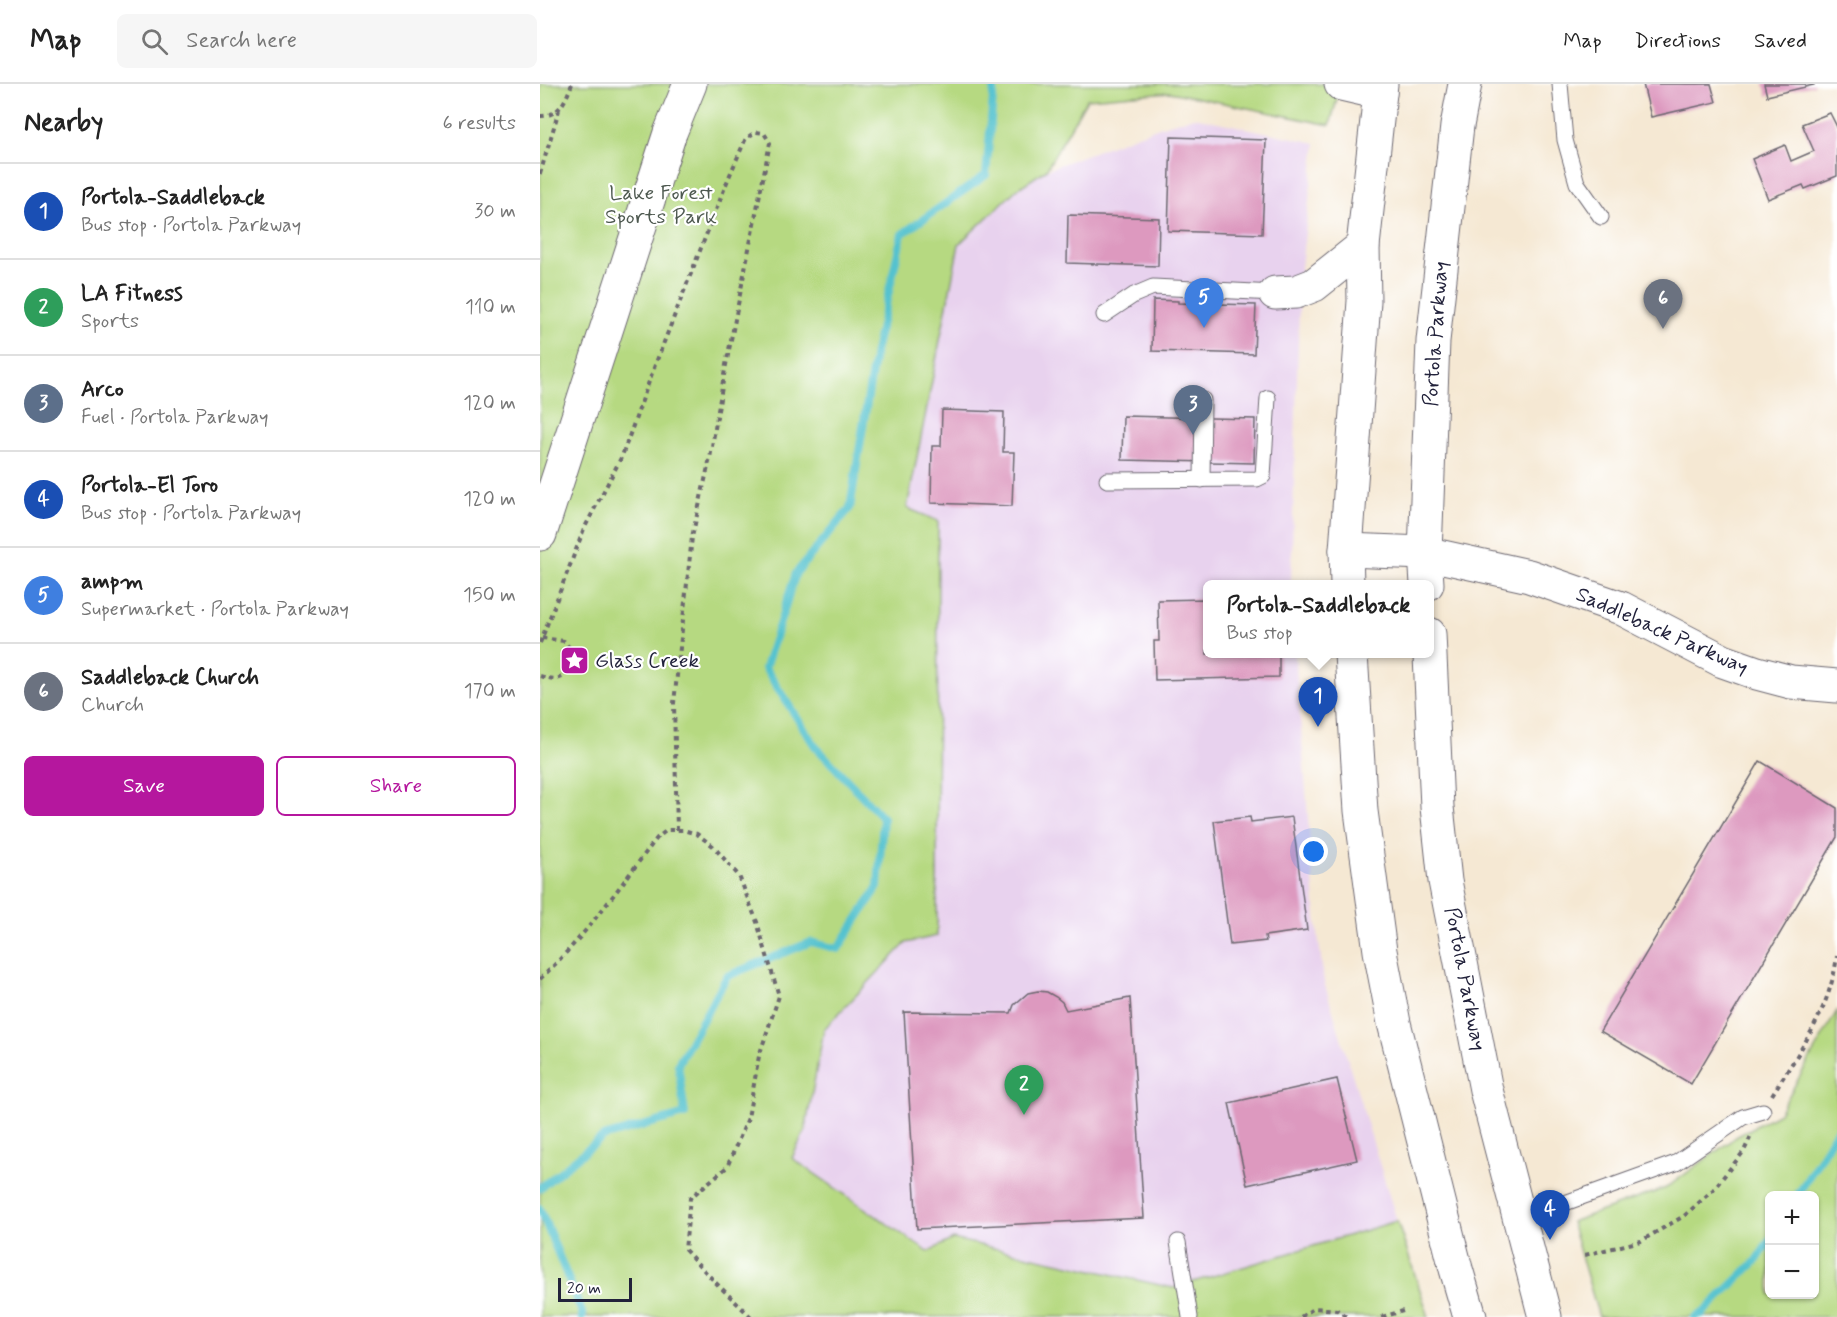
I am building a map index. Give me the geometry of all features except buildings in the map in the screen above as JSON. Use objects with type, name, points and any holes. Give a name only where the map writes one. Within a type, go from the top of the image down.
[{"type":"main road","points":[[540,534],[670,133],[690,84]]},
{"type":"main road","points":[[1341,84],[1381,89],[1363,246],[1364,301],[1346,550],[1347,580]]},
{"type":"main road","name":"Portola Parkway","points":[[1426,569],[1433,341],[1457,126],[1465,84]]},
{"type":"main road","points":[[1275,293],[1296,292],[1314,285],[1363,246]]},
{"type":"main road","name":"Saddleback Parkway","points":[[1346,550],[1426,569],[1529,576],[1621,608],[1723,661],[1791,682],[1837,686]]},
{"type":"main road","points":[[1351,658],[1361,811],[1380,951],[1394,1023],[1470,1317]]},
{"type":"main road","name":"Portola Parkway","points":[[1430,658],[1437,807],[1445,880],[1486,1090],[1545,1317]]},
{"type":"lane","points":[[1560,84],[1565,141],[1576,183],[1601,217]]},
{"type":"lane","points":[[1104,315],[1134,295],[1153,287],[1275,293]]},
{"type":"lane","points":[[1107,480],[1251,480],[1263,476],[1268,398]]},
{"type":"lane","points":[[1202,480],[1203,400]]},
{"type":"lane","points":[[1551,1208],[1676,1163],[1743,1117],[1763,1111]]},
{"type":"lane","points":[[1178,1242],[1190,1317]]},
{"type":"path","points":[[540,174],[559,110],[572,84]]},
{"type":"path","points":[[540,116],[553,114],[559,110]]},
{"type":"path","points":[[540,643],[584,529],[622,456],[655,365],[746,138],[756,132],[764,133],[770,143],[710,458],[692,537],[675,703],[677,830]]},
{"type":"path","points":[[540,676],[554,680],[566,675],[571,650],[564,641],[542,638]]},
{"type":"path","points":[[540,979],[586,932],[657,838],[667,830],[696,834],[713,846],[738,876],[758,922],[780,996],[759,1056],[748,1118],[727,1167],[690,1198],[685,1250],[752,1317]]},
{"type":"path","points":[[1301,1317],[1314,1308],[1337,1310],[1347,1317]]},
{"type":"path","points":[[1382,1317],[1403,1311]]},
{"type":"shaded area","points":[[1194,117],[1316,143],[1300,275],[1291,580],[1203,580],[1203,658],[1295,658],[1316,918],[1324,982],[1397,1221],[1173,1288],[953,1239],[928,1252],[792,1158],[805,1131],[824,1029],[907,943],[907,508],[959,244],[1017,189],[1046,170],[1162,126]]},
{"type":"green space","name":"Lake Forest Sports Park","points":[[540,84],[1341,84],[1330,125],[1170,92],[1087,99],[1046,170],[1017,189],[959,244],[907,508],[938,521],[937,936],[906,943],[824,1029],[805,1131],[792,1158],[928,1252],[953,1239],[1173,1288],[1397,1221],[1429,1317],[540,1317]]},
{"type":"green space","points":[[1837,1011],[1837,1317],[1599,1317],[1571,1222],[1666,1188],[1736,1137],[1779,1113]]},
{"type":"waterway","name":"Glass Creek","points":[[540,1188],[603,1137],[685,1114],[678,1064],[727,976],[811,942],[838,949],[878,887],[883,818],[815,746],[765,668],[796,573],[850,508],[875,352],[902,234],[986,175],[994,87]]},
{"type":"waterway","points":[[1800,1191],[1837,1130]]},
{"type":"waterway","name":"Glass Creek","points":[[540,1209],[582,1317]]},
{"type":"waterway","points":[[1695,1317],[1703,1313],[1757,1260],[1767,1245]]},
{"type":"place","name":"ampm","points":[[1204,328]]},
{"type":"place","name":"Saddleback Church","points":[[1663,329]]},
{"type":"place","name":"Arco","points":[[1193,435]]},
{"type":"place","name":"Glass Creek","points":[[574,661]]},
{"type":"place","name":"Portola-Saddleback","points":[[1318,727]]},
{"type":"place","name":"LA Fitness","points":[[1024,1115]]},
{"type":"place","name":"Portola-El Toro","points":[[1550,1240]]}]
